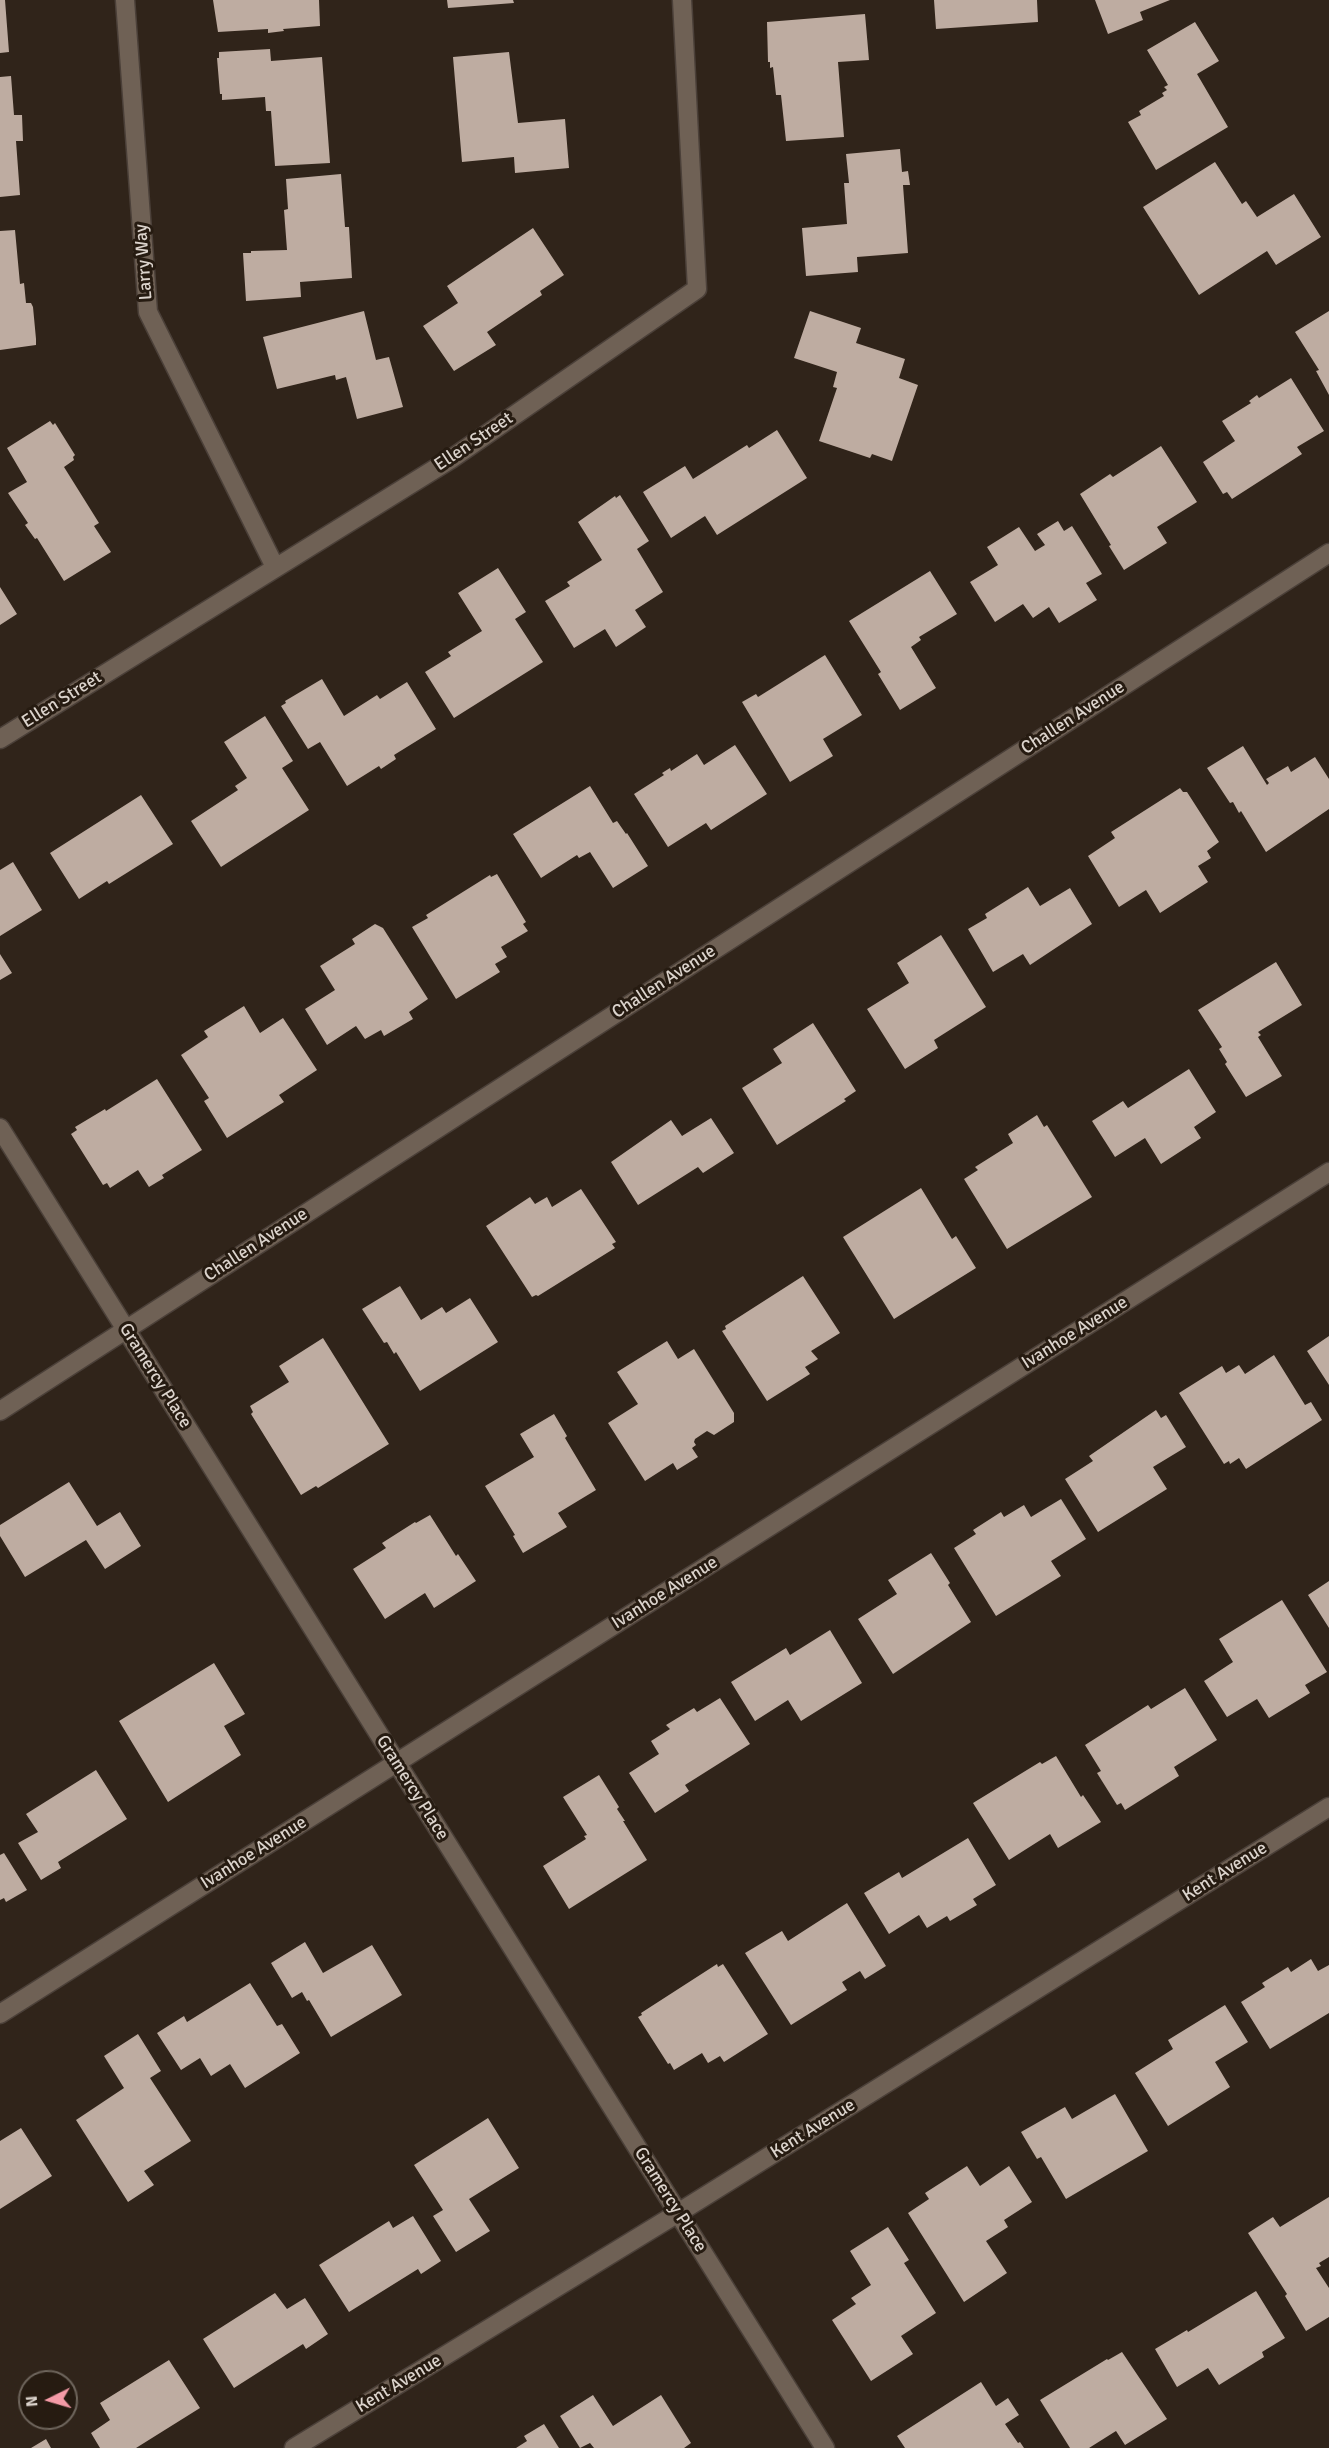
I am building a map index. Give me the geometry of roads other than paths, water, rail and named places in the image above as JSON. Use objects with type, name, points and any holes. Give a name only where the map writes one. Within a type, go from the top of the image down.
[{"type":"street","name":"Larry Way","points":[[125,0],[148,312],[275,567]]},
{"type":"street","name":"Ellen Street","points":[[0,739],[451,459],[697,289],[682,0]]},
{"type":"street","name":"Challen Avenue","points":[[0,1411],[1329,553]]},
{"type":"street","name":"Gramercy Place","points":[[0,1128],[825,2448]]},
{"type":"street","name":"Ivanhoe Avenue","points":[[0,2014],[1329,1172]]},
{"type":"street","name":"Kent Avenue","points":[[294,2448],[678,2213],[1329,1807]]}]
